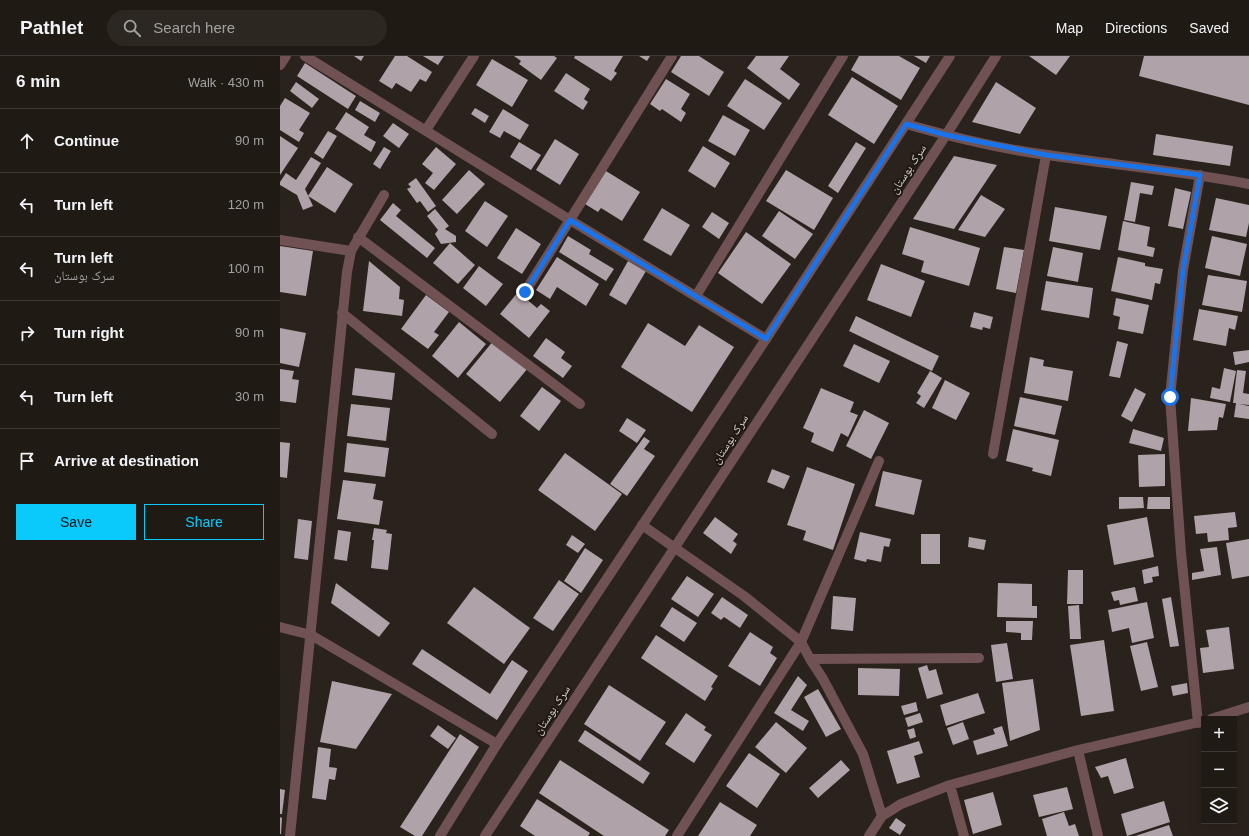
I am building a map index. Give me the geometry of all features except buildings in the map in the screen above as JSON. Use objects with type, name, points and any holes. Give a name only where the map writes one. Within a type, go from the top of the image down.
[{"type":"street","points":[[280,65],[286,56]]},
{"type":"street","points":[[305,56],[766,339]]},
{"type":"street","points":[[426,130],[474,56]]},
{"type":"street","points":[[525,292],[672,56]]},
{"type":"street","points":[[696,296],[844,56]]},
{"type":"street","points":[[440,836],[497,744],[766,339],[950,56]]},
{"type":"street","name":"سرک بوستان","points":[[485,836],[946,135],[996,56]]},
{"type":"street","points":[[906,124],[946,135],[1046,155],[1200,175],[1249,184]]},
{"type":"street","points":[[993,454],[1046,155]]},
{"type":"street","points":[[869,836],[882,816],[901,804],[950,785],[1078,750],[1201,722],[1181,553],[1170,397],[1183,270],[1200,175]]},
{"type":"street","points":[[290,836],[342,313],[351,251],[384,195]]},
{"type":"street","points":[[358,237],[580,404]]},
{"type":"street","points":[[280,240],[351,251]]},
{"type":"street","points":[[342,313],[492,434]]},
{"type":"street","points":[[677,836],[802,642],[879,461]]},
{"type":"street","points":[[642,524],[744,596],[802,642],[810,659],[824,679],[863,754],[882,816]]},
{"type":"street","points":[[280,626],[311,635],[497,744]]},
{"type":"street","points":[[810,659],[980,658]]},
{"type":"street","points":[[1221,716],[1249,707]]},
{"type":"street","points":[[1078,750],[1098,836]]},
{"type":"street","points":[[950,785],[964,836]]},
{"type":"route","points":[[525,292],[570,220],[766,339],[906,124],[946,135],[1046,155],[1200,175],[1183,270],[1170,397]]}]
